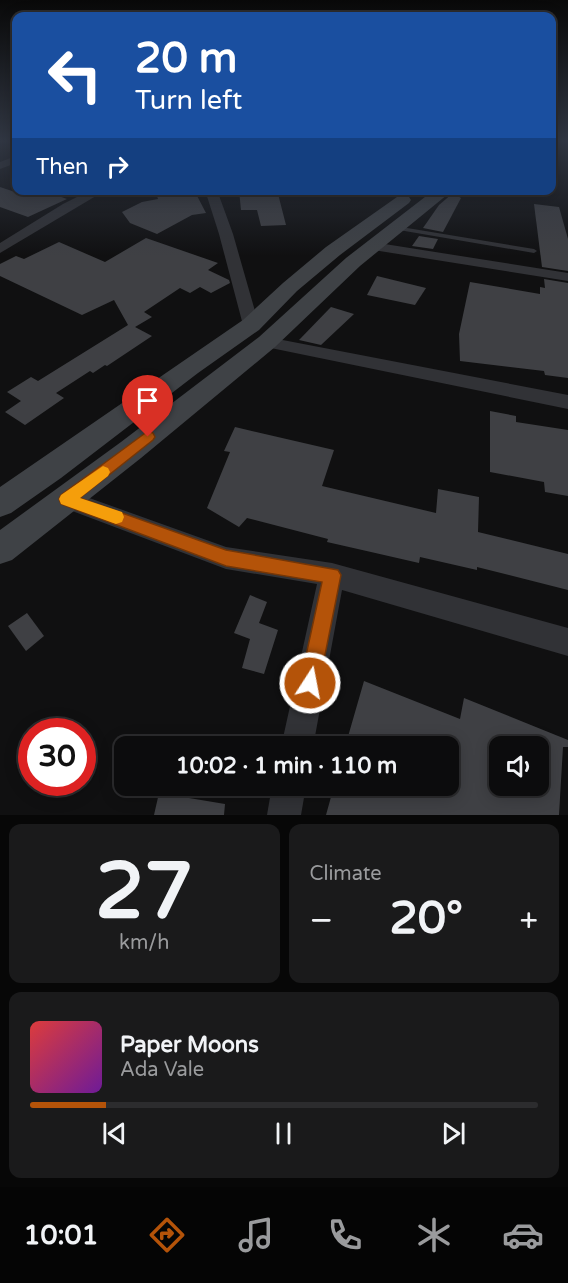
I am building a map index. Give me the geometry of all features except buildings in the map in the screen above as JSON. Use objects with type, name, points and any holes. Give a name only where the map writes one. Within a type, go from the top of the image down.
[{"type":"main road","points":[[0,504],[50,470],[189,367],[259,334],[290,287],[333,251],[409,195]]},
{"type":"main road","points":[[0,549],[67,499],[259,334],[438,195]]},
{"type":"street","points":[[0,249],[67,207],[91,195]]},
{"type":"street","points":[[213,195],[259,334],[568,402]]},
{"type":"street","points":[[372,246],[568,277]]},
{"type":"street","points":[[67,499],[226,558],[332,575],[568,642]]},
{"type":"street","points":[[299,736],[332,575]]},
{"type":"street","points":[[284,815],[288,796]]},
{"type":"lane","points":[[395,228],[534,251]]},
{"type":"slow traffic","points":[[103,472],[67,499],[116,517]]},
{"type":"route","points":[[148,437],[67,499],[226,558],[332,575],[310,683]]}]
